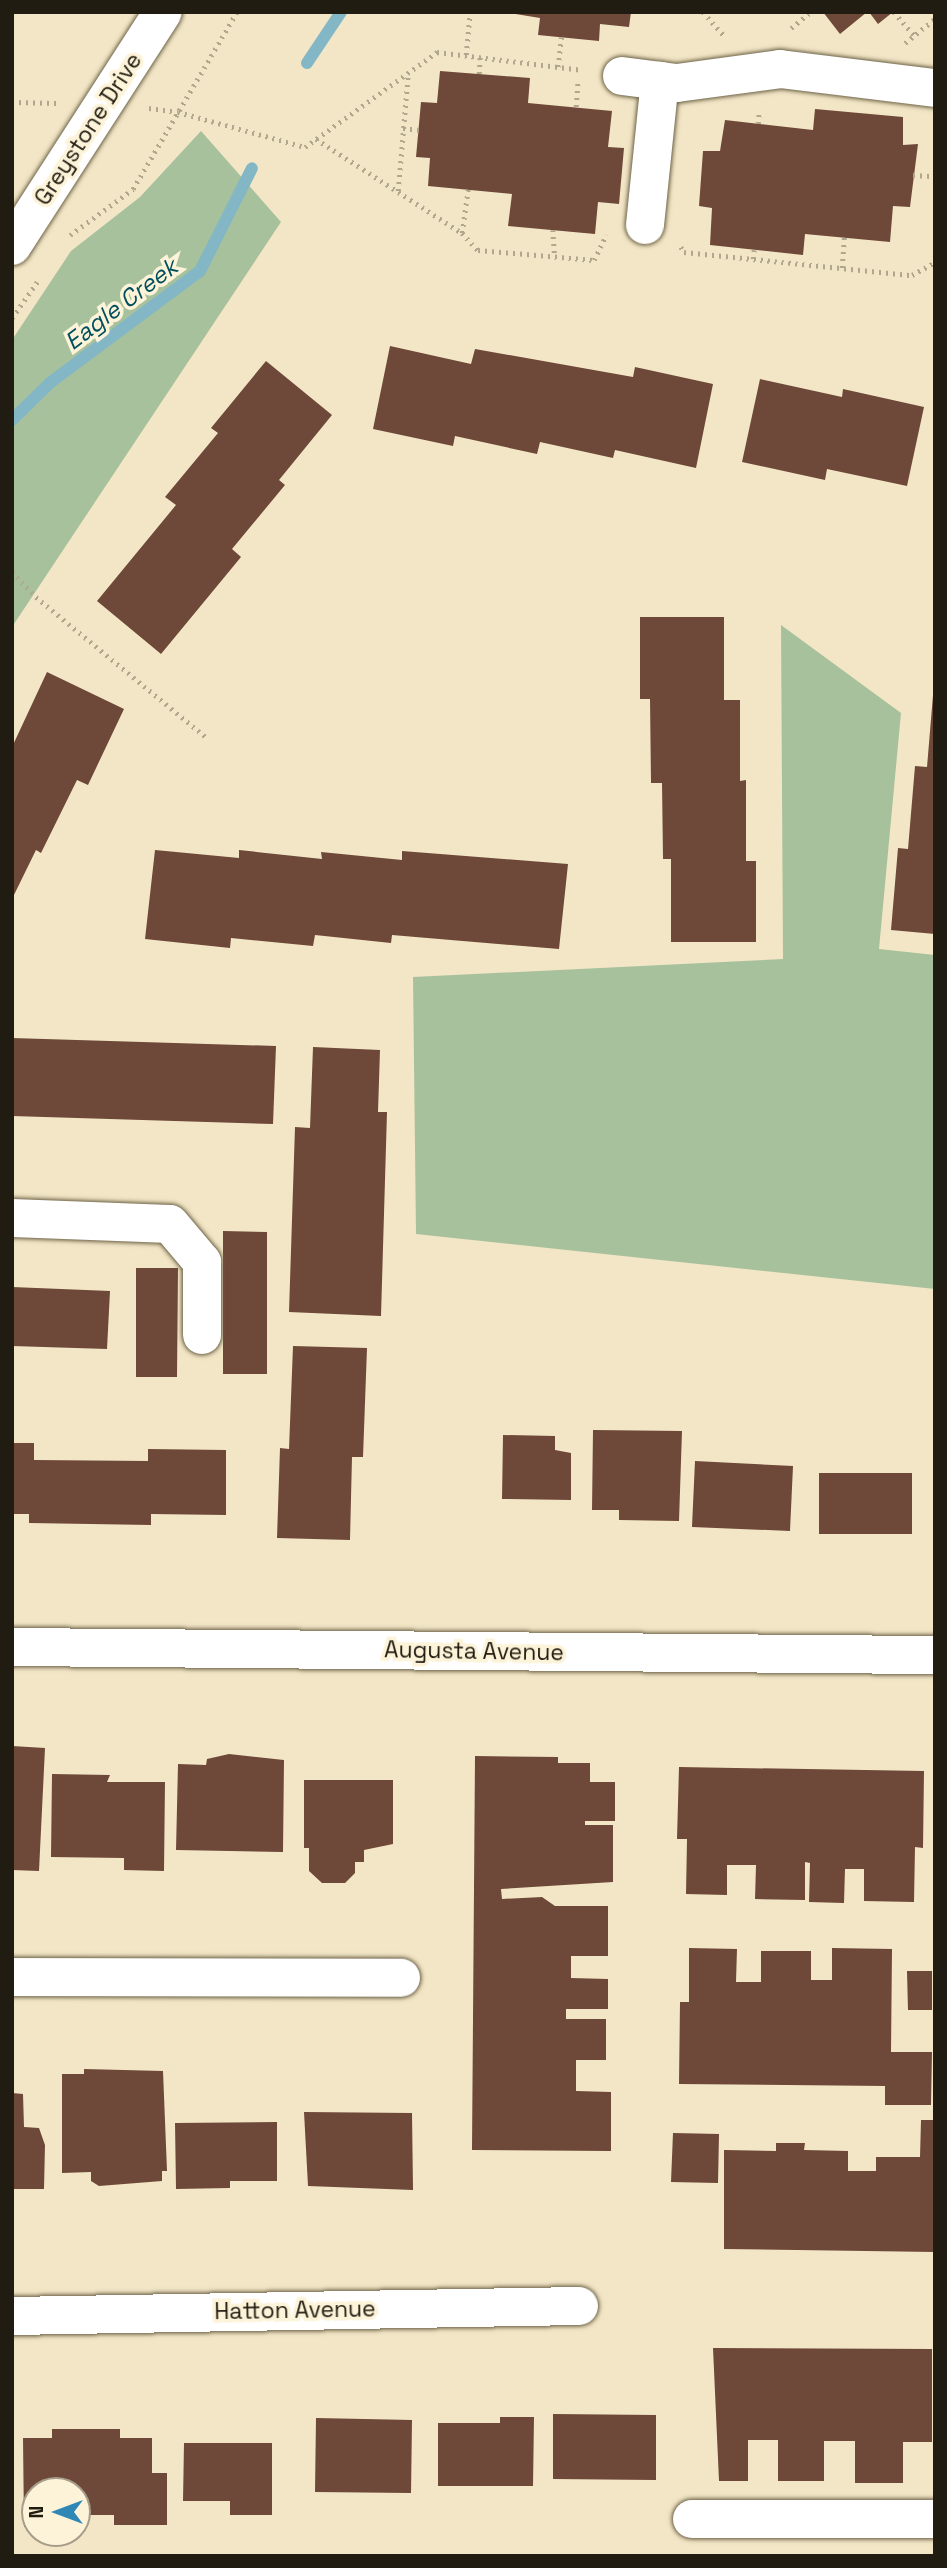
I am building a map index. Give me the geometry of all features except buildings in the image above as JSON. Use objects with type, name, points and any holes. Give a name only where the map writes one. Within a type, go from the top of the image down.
[{"type":"street","name":"Greystone Drive","points":[[12,246],[163,12]]},
{"type":"street","points":[[622,76],[677,83],[780,69],[935,88]]},
{"type":"street","points":[[629,224],[660,81]]},
{"type":"street","points":[[12,1219],[170,1224],[202,1262],[202,1335]]},
{"type":"street","name":"Augusta Avenue","points":[[12,1647],[935,1655]]},
{"type":"street","points":[[12,1978],[401,1978]]},
{"type":"street","name":"Hatton Avenue","points":[[12,2316],[579,2306]]},
{"type":"street","points":[[692,2519],[935,2519]]},
{"type":"path","points":[[67,237],[133,189],[237,12]]},
{"type":"path","points":[[466,55],[471,12]]},
{"type":"path","points":[[894,12],[914,35]]},
{"type":"path","points":[[558,67],[561,37]]},
{"type":"path","points":[[105,104],[178,112],[305,147],[437,52],[622,76]]},
{"type":"path","points":[[479,74],[480,57]]},
{"type":"path","points":[[576,107],[579,70]]},
{"type":"path","points":[[398,191],[408,75]]},
{"type":"path","points":[[403,128],[419,130]]},
{"type":"path","points":[[316,139],[462,233],[478,250],[594,260],[629,224],[665,227],[684,252],[912,275],[935,262]]},
{"type":"path","points":[[913,175],[935,176]]},
{"type":"path","points":[[462,233],[468,189]]},
{"type":"path","points":[[553,230],[555,257]]},
{"type":"path","points":[[842,268],[844,237]]},
{"type":"path","points":[[753,259],[754,250]]},
{"type":"path","points":[[12,318],[43,272]]},
{"type":"path","points":[[12,572],[36,597],[207,738]]},
{"type":"green space","points":[[201,131],[281,222],[12,627],[12,340],[71,251],[140,197]]},
{"type":"green space","points":[[781,625],[901,713],[879,949],[935,955],[935,1289],[416,1234],[413,977],[783,959]]},
{"type":"waterway","name":"Eagle Creek","points":[[307,63],[341,12]]},
{"type":"waterway","name":"Eagle Creek","points":[[12,420],[51,382],[200,271],[252,168]]}]
